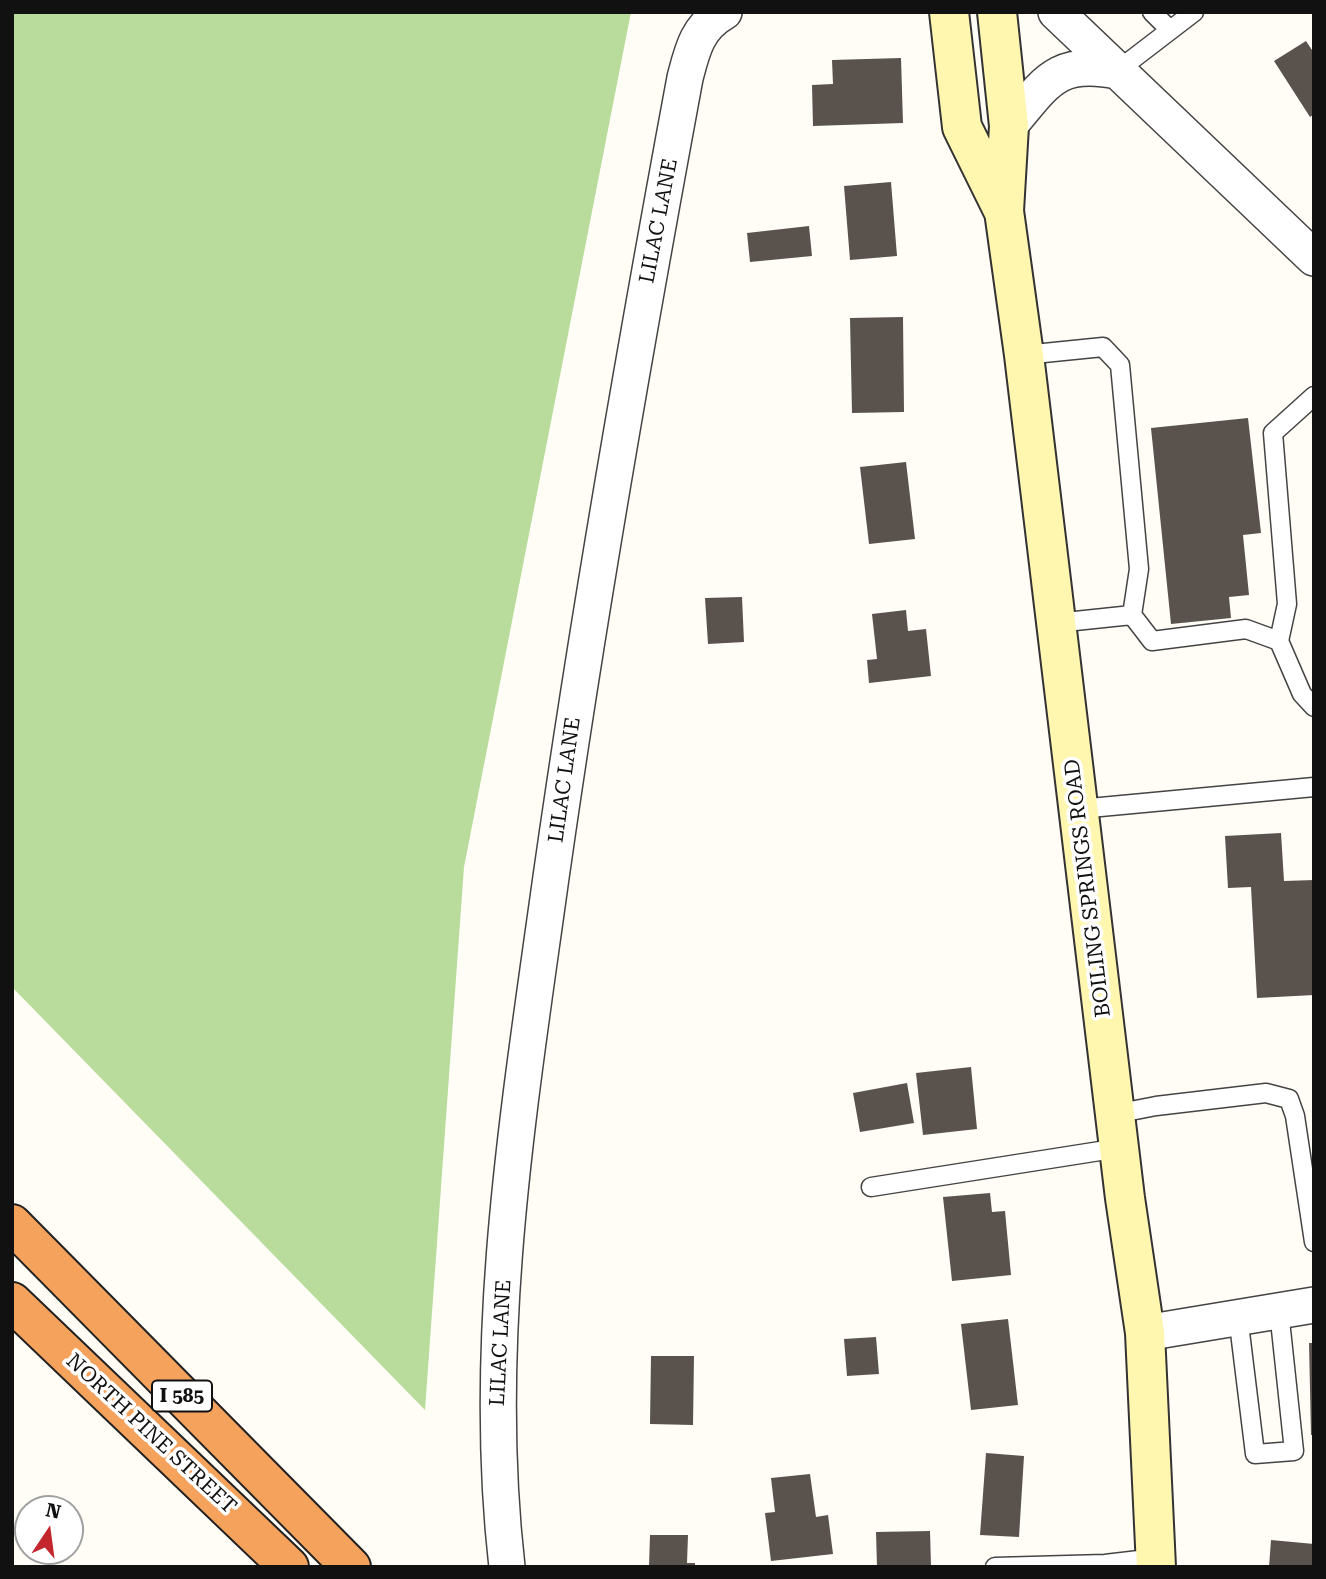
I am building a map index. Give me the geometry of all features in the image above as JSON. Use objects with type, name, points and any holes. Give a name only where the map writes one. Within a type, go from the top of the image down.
[{"type":"highway","name":"I 585","points":[[12,1224],[351,1567]]},
{"type":"highway","name":"NORTH PINE STREET","points":[[12,1302],[289,1567]]},
{"type":"highway","points":[[232,1510],[275,1567]]},
{"type":"main road","name":"BOILING SPRINGS ROAD","points":[[949,12],[962,127],[1004,211]]},
{"type":"main road","name":"BOILING SPRINGS ROAD","points":[[997,12],[1009,126],[1004,211],[1024,355],[1117,1131],[1145,1333],[1156,1563]]},
{"type":"street","name":"LILAC LANE","points":[[507,1567],[501,1516],[497,1422],[503,1284],[513,1161],[528,1036],[571,729],[628,389],[685,78],[701,32],[724,12]]},
{"type":"street","points":[[1056,12],[1314,258]]},
{"type":"street","points":[[1009,126],[1045,83],[1060,73],[1078,67],[1117,71]]},
{"type":"street","points":[[1145,1333],[1238,1316],[1314,1306]]},
{"type":"lane","points":[[1152,12],[1170,30]]},
{"type":"lane","points":[[1117,71],[1194,12]]},
{"type":"lane","points":[[1024,355],[1102,346],[1120,365],[1139,569],[1132,615],[1152,641],[1246,629],[1279,641]]},
{"type":"lane","points":[[1314,396],[1273,433],[1287,604],[1279,641],[1302,694],[1314,707]]},
{"type":"lane","points":[[1056,623],[1132,615]]},
{"type":"lane","points":[[1079,809],[1314,787]]},
{"type":"lane","points":[[871,1187],[1117,1131],[1156,1106],[1266,1093],[1289,1099],[1295,1116],[1314,1242]]},
{"type":"lane","points":[[1238,1316],[1255,1454],[1294,1451],[1279,1311]]},
{"type":"lane","points":[[995,1567],[1156,1563]]},
{"type":"green space","points":[[12,12],[631,12],[464,867],[425,1410],[12,987]]},
{"type":"building","points":[[1306,41],[1314,53],[1314,114],[1310,117],[1274,61]]},
{"type":"building","points":[[901,58],[903,123],[813,126],[812,85],[833,84],[832,60]]},
{"type":"building","points":[[891,182],[897,256],[850,260],[844,186]]},
{"type":"building","points":[[809,226],[812,256],[750,262],[747,233]]},
{"type":"building","points":[[903,317],[904,412],[852,413],[850,318]]},
{"type":"building","points":[[1248,418],[1261,533],[1243,535],[1249,595],[1229,597],[1231,618],[1171,624],[1151,428]]},
{"type":"building","points":[[906,462],[915,539],[869,544],[860,467]]},
{"type":"building","points":[[742,597],[744,642],[708,644],[705,598]]},
{"type":"building","points":[[906,610],[908,631],[926,629],[931,676],[869,683],[867,660],[877,659],[872,614]]},
{"type":"building","points":[[1281,833],[1284,881],[1314,880],[1314,995],[1257,998],[1251,887],[1228,888],[1225,836]]},
{"type":"building","points":[[971,1067],[977,1129],[923,1135],[916,1073]]},
{"type":"building","points":[[907,1083],[914,1123],[860,1132],[853,1093]]},
{"type":"building","points":[[990,1193],[992,1212],[1005,1211],[1011,1275],[952,1281],[943,1197]]},
{"type":"building","points":[[1008,1319],[1018,1405],[971,1410],[961,1324]]},
{"type":"building","points":[[876,1337],[879,1374],[847,1376],[844,1339]]},
{"type":"building","points":[[1309,1343],[1314,1343],[1314,1435],[1311,1435]]},
{"type":"building","points":[[651,1356],[694,1356],[693,1425],[650,1424]]},
{"type":"building","points":[[986,1453],[1024,1456],[1019,1537],[980,1535]]},
{"type":"building","points":[[810,1474],[816,1517],[828,1515],[833,1554],[771,1561],[765,1513],[775,1512],[771,1478]]},
{"type":"building","points":[[930,1531],[931,1566],[877,1567],[876,1532]]},
{"type":"building","points":[[650,1535],[688,1535],[687,1563],[695,1563],[695,1567],[649,1567]]},
{"type":"building","points":[[1271,1540],[1314,1544],[1314,1567],[1269,1567]]}]
